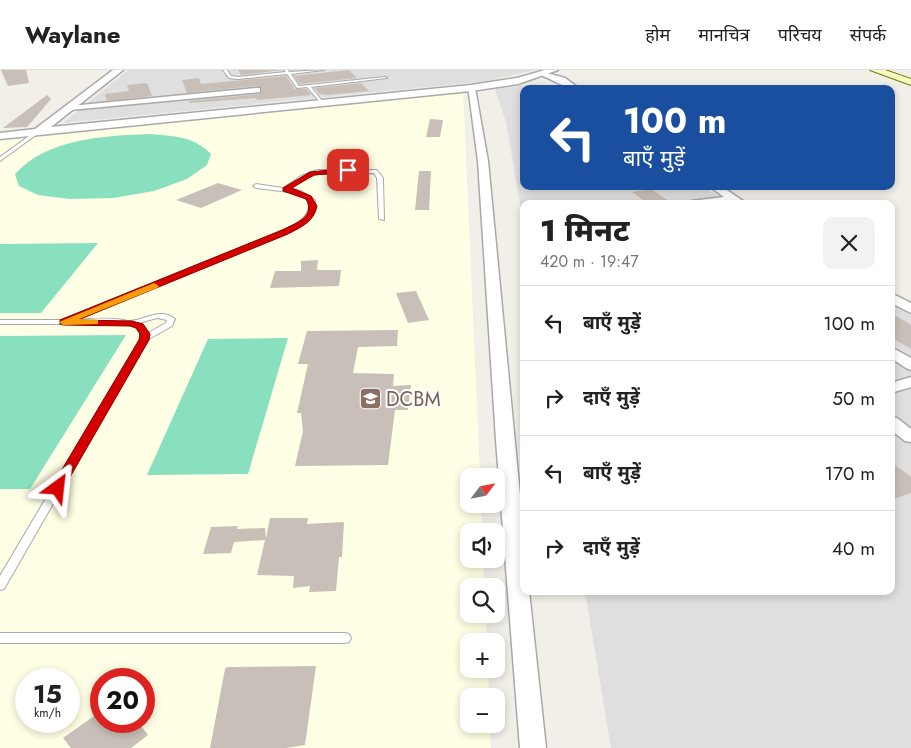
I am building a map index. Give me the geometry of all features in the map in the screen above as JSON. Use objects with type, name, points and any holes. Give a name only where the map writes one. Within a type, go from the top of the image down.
[{"type":"main road","points":[[875,70],[911,80]]},
{"type":"main road","points":[[884,70],[911,80]]},
{"type":"street","points":[[38,132],[119,70]]},
{"type":"street","points":[[0,136],[506,84],[538,77],[554,70]]},
{"type":"street","points":[[538,77],[562,80],[570,85]]},
{"type":"street","points":[[214,86],[218,87],[223,94]]},
{"type":"street","points":[[471,88],[483,161],[505,440],[533,748]]},
{"type":"street","points":[[70,108],[257,90]]},
{"type":"street","points":[[144,101],[146,92]]},
{"type":"street","points":[[720,190],[736,200]]},
{"type":"street","points":[[895,300],[911,309]]},
{"type":"street","points":[[895,354],[911,365]]},
{"type":"street","points":[[895,387],[911,382]]},
{"type":"street","points":[[895,425],[911,437]]},
{"type":"lane","points":[[224,70],[228,76],[233,78],[322,70]]},
{"type":"lane","points":[[288,72],[298,87],[385,78]]},
{"type":"lane","points":[[308,86],[321,102]]},
{"type":"lane","points":[[0,159],[38,132]]},
{"type":"lane","points":[[285,189],[317,172],[375,171],[380,178],[382,219]]},
{"type":"lane","points":[[63,322],[236,254],[304,222],[312,213],[312,200],[299,192],[256,186]]},
{"type":"lane","points":[[0,322],[129,323],[158,316],[167,316],[171,319],[169,324],[144,340]]},
{"type":"lane","points":[[0,586],[144,340],[145,334],[143,329],[129,323]]},
{"type":"lane","points":[[0,638],[345,638]]},
{"type":"shaded area","points":[[128,70],[535,70],[487,81],[63,123]]},
{"type":"shaded area","points":[[520,86],[520,190],[708,190],[725,200],[520,200],[520,204],[506,122],[495,89]]},
{"type":"shaded area","points":[[463,91],[480,468],[460,468],[460,513],[481,513],[482,523],[460,523],[460,568],[483,568],[484,578],[460,578],[460,623],[486,623],[486,633],[460,633],[460,678],[488,678],[489,688],[460,688],[460,733],[490,733],[491,748],[0,748],[0,139]]},
{"type":"shaded area","points":[[895,305],[911,315],[911,748],[611,748],[586,595],[895,595]]},
{"type":"green space","points":[[149,134],[167,135],[190,140],[211,154],[207,165],[187,179],[154,191],[113,198],[69,199],[38,195],[19,186],[15,174],[28,162],[60,146],[96,138]]},
{"type":"green space","points":[[98,243],[41,313],[0,313],[0,244]]},
{"type":"green space","points":[[126,335],[30,489],[0,489],[0,336]]},
{"type":"green space","points":[[288,338],[248,474],[147,475],[208,339]]},
{"type":"building","points":[[1,70],[26,70],[29,83],[8,86]]},
{"type":"building","points":[[238,70],[282,70],[241,75]]},
{"type":"building","points":[[349,70],[357,78],[300,84],[294,76]]},
{"type":"building","points":[[286,76],[295,89],[306,89],[311,95],[190,103],[189,101],[260,94],[262,88],[257,86],[187,93],[182,80],[199,78],[201,84]]},
{"type":"building","points":[[147,83],[152,96],[107,101],[105,94],[129,91],[127,85]]},
{"type":"building","points":[[361,83],[369,91],[328,95],[319,94],[315,88]]},
{"type":"building","points":[[47,95],[51,99],[27,127],[3,128]]},
{"type":"building","points":[[430,119],[443,120],[440,137],[426,137]]},
{"type":"building","points":[[419,171],[431,171],[429,210],[415,210]]},
{"type":"building","points":[[218,183],[242,190],[201,208],[176,200]]},
{"type":"building","points":[[652,190],[667,200],[643,200],[632,192]]},
{"type":"building","points":[[318,260],[317,270],[341,270],[339,286],[270,288],[275,271],[301,271],[301,261]]},
{"type":"building","points":[[416,291],[429,320],[408,323],[396,293]]},
{"type":"building","points":[[895,315],[911,325],[911,349],[895,339]]},
{"type":"building","points":[[398,330],[397,346],[358,347],[353,373],[394,374],[393,386],[411,385],[408,410],[395,410],[388,465],[295,466],[303,431],[301,413],[297,413],[308,364],[298,364],[307,331]]},
{"type":"building","points":[[895,465],[911,477],[911,493],[895,499]]},
{"type":"building","points":[[270,518],[308,518],[307,524],[344,522],[342,557],[339,557],[336,591],[309,592],[310,586],[293,588],[294,576],[257,575],[265,540],[234,542],[231,553],[203,554],[211,527],[238,526],[237,529],[265,528],[266,538]]},
{"type":"building","points":[[316,666],[305,745],[286,748],[210,748],[225,669],[227,667]]},
{"type":"building","points":[[90,719],[90,733],[146,733],[148,735],[131,748],[71,748],[63,738],[70,733],[80,733],[80,726]]},
{"type":"slow traffic","points":[[95,322],[63,322],[154,286]]},
{"type":"place","name":"DCBM","points":[[370,399]]},
{"type":"route","points":[[58,488],[144,340],[145,334],[140,326],[122,322],[63,322],[236,254],[304,222],[312,213],[312,200],[299,192],[285,189],[312,173],[348,170]]}]
